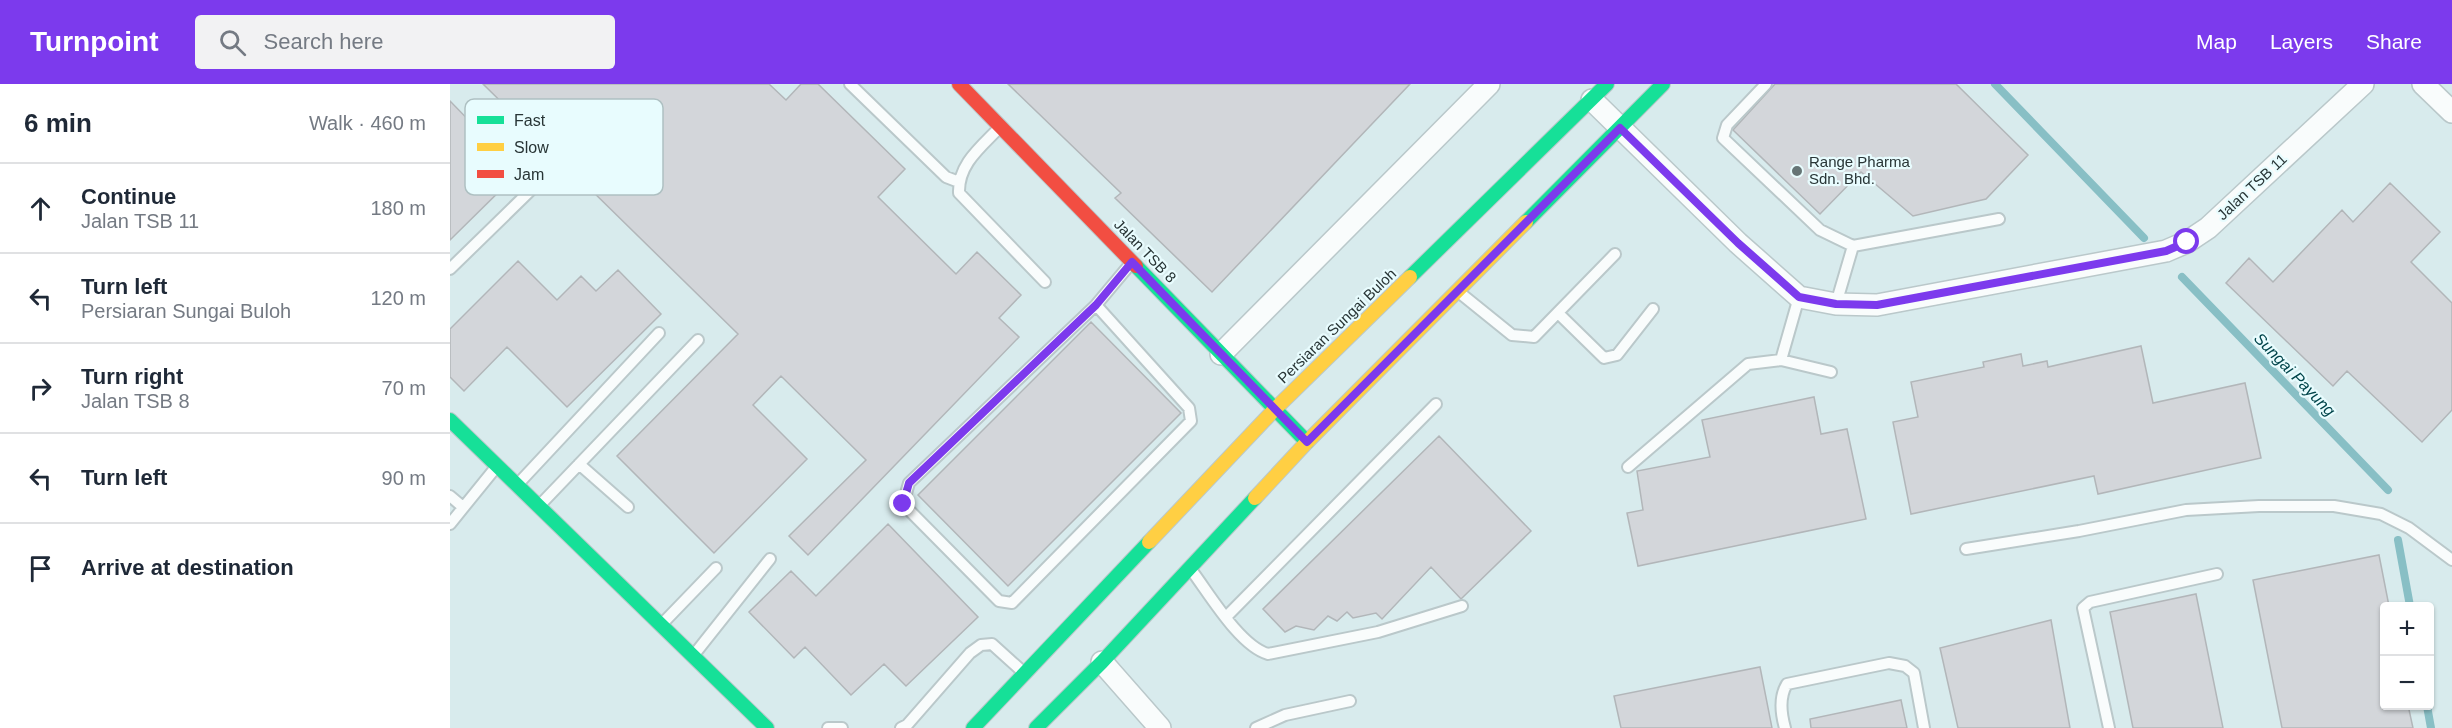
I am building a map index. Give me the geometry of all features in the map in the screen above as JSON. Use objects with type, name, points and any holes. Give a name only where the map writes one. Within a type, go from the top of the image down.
[{"type":"main road","name":"Jalan TSB 8","points":[[959,84],[1307,442]]},
{"type":"main road","name":"Persiaran Sungai Buloh","points":[[973,728],[1275,410],[1607,84]]},
{"type":"main road","points":[[1036,728],[1102,663],[1307,442],[1663,84]]},
{"type":"main road","points":[[451,425],[497,465],[767,728]]},
{"type":"street","points":[[1221,354],[1489,84]]},
{"type":"street","name":"Jalan TSB 11","points":[[1799,297],[1836,304],[1877,305],[2166,251],[2187,242],[2208,228],[2363,84]]},
{"type":"street","points":[[2423,84],[2452,112]]},
{"type":"street","points":[[1592,100],[1738,243],[1799,297]]},
{"type":"street","points":[[1102,663],[1160,728]]},
{"type":"lane","points":[[850,84],[945,177],[959,182]]},
{"type":"lane","points":[[1766,84],[1727,125],[1723,138],[1820,230],[1853,246],[1999,219]]},
{"type":"lane","points":[[1000,127],[970,158],[959,182],[959,193],[1045,282]]},
{"type":"lane","points":[[450,269],[527,195]]},
{"type":"lane","points":[[1836,304],[1853,246]]},
{"type":"lane","points":[[1458,290],[1512,334],[1534,337],[1615,254]]},
{"type":"lane","points":[[1096,305],[1189,408],[1191,421],[1012,603],[999,601],[903,504],[909,483],[1096,305],[1132,262]]},
{"type":"lane","points":[[1781,360],[1799,297]]},
{"type":"lane","points":[[1558,313],[1604,358],[1617,356],[1653,309]]},
{"type":"lane","points":[[517,485],[659,333]]},
{"type":"lane","points":[[538,506],[698,340]]},
{"type":"lane","points":[[1628,467],[1748,364],[1781,360],[1831,372]]},
{"type":"lane","points":[[1227,616],[1436,404]]},
{"type":"lane","points":[[579,464],[627,507]]},
{"type":"lane","points":[[450,524],[497,465]]},
{"type":"lane","points":[[450,496],[463,507]]},
{"type":"lane","points":[[1966,549],[2079,531],[2186,510],[2259,506],[2334,506],[2381,514],[2409,528],[2452,560]]},
{"type":"lane","points":[[693,656],[770,559]]},
{"type":"lane","points":[[661,625],[716,568]]},
{"type":"lane","points":[[1190,568],[1243,640],[1258,651],[1268,654],[1378,632],[1462,606]]},
{"type":"lane","points":[[2109,728],[2084,608],[2090,602],[2217,574]]},
{"type":"lane","points":[[901,728],[907,725],[970,653],[981,645],[992,644],[1023,673]]},
{"type":"lane","points":[[1785,728],[1781,713],[1783,690],[1787,684],[1889,663],[1905,666],[1914,673],[1924,728]]},
{"type":"lane","points":[[1256,728],[1285,716],[1350,701]]},
{"type":"lane","points":[[828,728],[842,728]]},
{"type":"building","points":[[483,84],[769,84],[786,100],[801,84],[818,84],[905,169],[878,197],[956,274],[977,252],[1021,295],[999,318],[1019,337],[808,555],[789,536],[866,460],[781,376],[753,405],[807,459],[714,553],[617,456],[738,334],[596,195],[663,195],[663,99],[498,99]]},
{"type":"building","points":[[1008,84],[1410,84],[1212,292],[1115,198],[1121,193]]},
{"type":"building","points":[[1775,84],[1956,84],[2028,155],[1986,199],[1913,216],[1861,172],[1820,214],[1733,130]]},
{"type":"building","points":[[450,101],[465,116],[465,195],[496,195],[450,240]]},
{"type":"building","points":[[2390,183],[2440,232],[2411,262],[2452,303],[2452,410],[2422,442],[2347,371],[2333,386],[2226,283],[2249,258],[2273,282],[2342,210],[2353,222]]},
{"type":"building","points":[[518,261],[557,300],[581,276],[596,291],[618,270],[661,314],[567,407],[507,347],[464,391],[450,377],[450,329]]},
{"type":"building","points":[[1091,322],[1181,413],[1008,586],[918,495]]},
{"type":"building","points":[[2141,346],[2153,403],[2245,383],[2261,458],[2098,494],[2094,476],[1911,514],[1893,422],[1918,417],[1911,382],[1984,367],[1983,362],[2021,354],[2023,366],[2047,361],[2048,367]]},
{"type":"building","points":[[1814,397],[1821,434],[1847,429],[1866,519],[1638,566],[1627,513],[1643,510],[1637,471],[1710,457],[1702,420]]},
{"type":"building","points":[[1439,436],[1531,531],[1461,599],[1431,567],[1382,619],[1376,613],[1353,618],[1347,612],[1337,621],[1328,616],[1314,630],[1296,626],[1285,632],[1263,609]]},
{"type":"building","points":[[888,524],[978,617],[906,686],[884,664],[851,695],[805,647],[794,658],[749,612],[791,571],[816,596]]},
{"type":"building","points":[[2379,555],[2388,602],[2380,602],[2380,710],[2409,710],[2413,728],[2282,728],[2253,580]]},
{"type":"building","points":[[2196,594],[2223,728],[2133,728],[2110,612]]},
{"type":"building","points":[[2051,620],[2070,728],[1958,728],[1940,648]]},
{"type":"building","points":[[1760,667],[1772,728],[1621,728],[1614,696]]},
{"type":"building","points":[[1901,700],[1907,728],[1811,728],[1810,719]]},
{"type":"waterway","name":"Sungai Payung","points":[[1995,84],[2144,238]]},
{"type":"waterway","name":"Sungai Payung","points":[[2182,277],[2388,490]]},
{"type":"waterway","name":"Sungai Payung","points":[[2398,540],[2409,602]]},
{"type":"waterway","name":"Sungai Payung","points":[[2428,710],[2431,728]]},
{"type":"traffic: fast","points":[[1410,277],[1607,84]]},
{"type":"traffic: fast","points":[[1526,222],[1663,84]]},
{"type":"traffic: fast","points":[[1136,266],[1307,442]]},
{"type":"traffic: fast","points":[[450,420],[767,728]]},
{"type":"traffic: fast","points":[[1036,728],[1102,662],[1255,498]]},
{"type":"traffic: fast","points":[[973,728],[1149,542]]},
{"type":"traffic: slow","points":[[1255,498],[1307,442],[1526,222]]},
{"type":"traffic: slow","points":[[1149,542],[1275,409],[1410,277]]},
{"type":"traffic: jam","points":[[959,84],[1136,266]]},
{"type":"place","name":"Range Pharma Sdn. Bhd.","points":[[1797,171]]},
{"type":"route","points":[[903,504],[909,483],[1096,305],[1132,262],[1307,442],[1620,128],[1738,243],[1799,297],[1836,304],[1877,305],[2166,251],[2187,242]]}]
